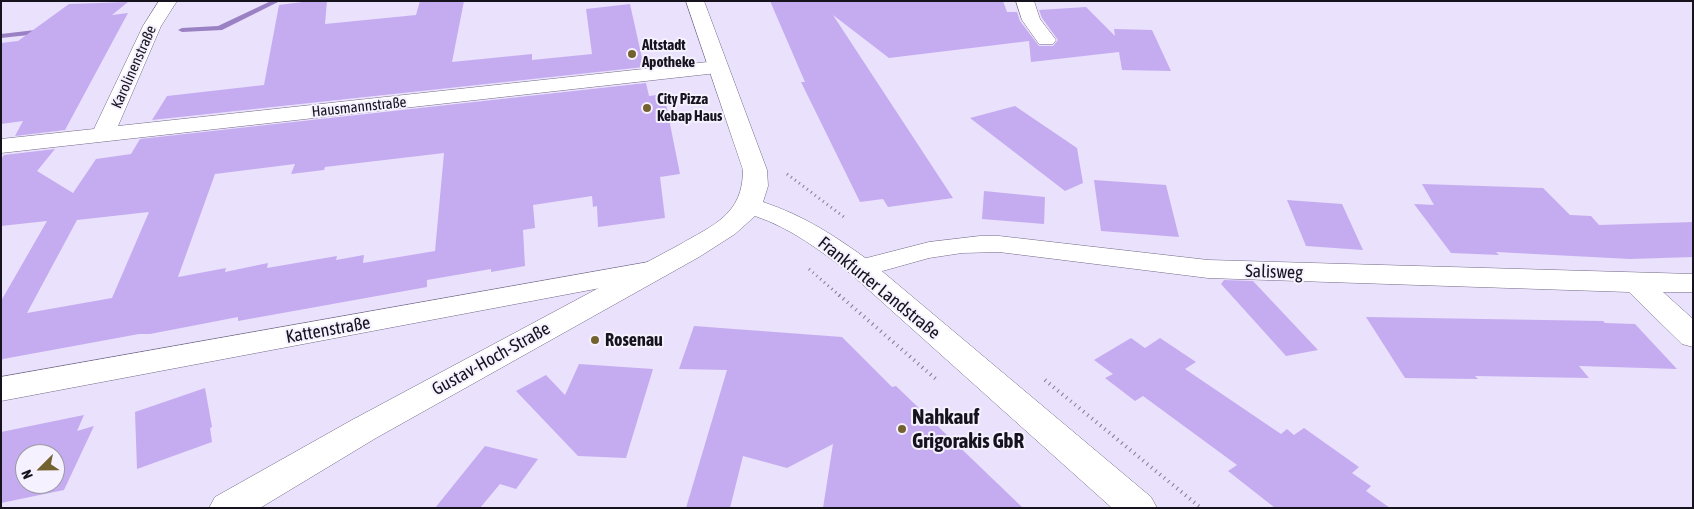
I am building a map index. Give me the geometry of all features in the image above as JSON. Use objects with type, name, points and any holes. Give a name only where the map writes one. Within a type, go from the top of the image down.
[{"type":"street","name":"Karolinenstraße","points":[[104,135],[152,26],[168,1]]},
{"type":"street","points":[[695,1],[755,170],[757,184],[751,206]]},
{"type":"street","points":[[1025,1],[1031,20],[1046,40]]},
{"type":"street","name":"Hausmannstraße","points":[[1,146],[717,67]]},
{"type":"street","name":"Frankfurter Landstraße","points":[[751,206],[784,217],[821,238],[861,268],[1138,508]]},
{"type":"street","name":"Gustav-Hoch-Straße","points":[[228,508],[364,429],[654,270],[738,220],[751,206]]},
{"type":"street","name":"Salisweg","points":[[861,268],[932,248],[973,244],[999,244],[1208,270],[1637,283],[1693,283]]},
{"type":"street","name":"Kattenstraße","points":[[1,389],[654,270]]},
{"type":"street","points":[[1637,283],[1693,337]]},
{"type":"building","points":[[327,1],[325,24],[416,15],[420,1],[464,1],[452,62],[532,54],[532,60],[592,54],[586,9],[630,4],[644,67],[152,120],[167,96],[264,85],[279,5]]},
{"type":"building","points":[[770,1],[1003,1],[1007,12],[1017,12],[1020,21],[1039,46],[1053,46],[1058,40],[1042,18],[1039,10],[1086,7],[1115,36],[1114,29],[1152,30],[1171,71],[1122,70],[1119,52],[1031,62],[1029,41],[889,58],[833,15],[953,198],[888,207],[883,199],[860,202],[801,82],[805,82]]},
{"type":"building","points":[[128,2],[112,15],[128,13],[65,130],[15,136],[23,121],[1,124],[1,43],[18,41],[69,4]]},
{"type":"building","points":[[646,83],[649,96],[664,94],[680,174],[660,177],[665,218],[598,227],[597,206],[593,207],[592,196],[533,205],[535,228],[523,230],[525,266],[491,272],[491,269],[427,280],[427,287],[238,321],[238,317],[150,334],[139,334],[3,359],[1,361],[1,301],[47,221],[1,226],[1,159],[4,155],[55,149],[37,171],[73,193],[96,159],[131,154],[140,139]],"holes":[[[444,153],[435,251],[363,263],[364,255],[336,260],[337,256],[267,268],[268,263],[225,272],[226,268],[178,277],[215,174],[295,164],[291,174],[324,170],[325,167]],[[149,212],[112,298],[27,313],[77,220]]]},
{"type":"building","points":[[1015,106],[1077,148],[1083,183],[1065,191],[970,118]]},
{"type":"building","points":[[1094,180],[1166,185],[1179,237],[1101,231]]},
{"type":"building","points":[[1422,184],[1543,188],[1570,215],[1591,216],[1599,225],[1693,222],[1693,257],[1630,259],[1496,252],[1499,255],[1451,253],[1414,204],[1434,205]]},
{"type":"building","points":[[984,191],[1045,197],[1044,224],[982,219]]},
{"type":"building","points":[[1287,200],[1342,204],[1363,250],[1306,246]]},
{"type":"building","points":[[1224,280],[1253,281],[1318,350],[1286,356],[1221,284]]},
{"type":"building","points":[[1366,317],[1603,321],[1605,323],[1635,324],[1677,369],[1579,366],[1589,378],[1475,376],[1478,379],[1405,378]]},
{"type":"building","points":[[694,326],[842,337],[892,387],[896,386],[1023,508],[823,508],[833,444],[787,468],[743,456],[730,508],[686,508],[727,370],[679,369]]},
{"type":"building","points":[[1131,338],[1145,348],[1160,338],[1196,362],[1185,369],[1281,434],[1287,429],[1294,435],[1304,428],[1359,467],[1352,473],[1371,486],[1366,491],[1390,508],[1275,508],[1228,471],[1237,465],[1143,396],[1135,401],[1105,378],[1113,374],[1094,360]]},
{"type":"building","points":[[579,364],[653,369],[626,458],[578,456],[516,391],[546,375],[565,395]]},
{"type":"building","points":[[205,388],[212,427],[210,428],[212,442],[137,469],[135,412]]},
{"type":"building","points":[[84,415],[77,431],[94,426],[65,488],[65,444],[15,444],[15,494],[45,494],[1,503],[1,432]]},
{"type":"building","points":[[485,446],[538,459],[516,489],[500,484],[480,508],[435,508]]},
{"type":"waterway","points":[[182,30],[219,28],[277,1]]},
{"type":"waterway","points":[[1,36],[44,31]]},
{"type":"place","name":"Altstadt Apotheke","points":[[632,54]]},
{"type":"place","name":"City Pizza Kebap Haus","points":[[647,108]]},
{"type":"place","name":"Rosenau","points":[[595,340]]},
{"type":"place","name":"Nahkauf Grigorakis GbR","points":[[902,429]]}]
